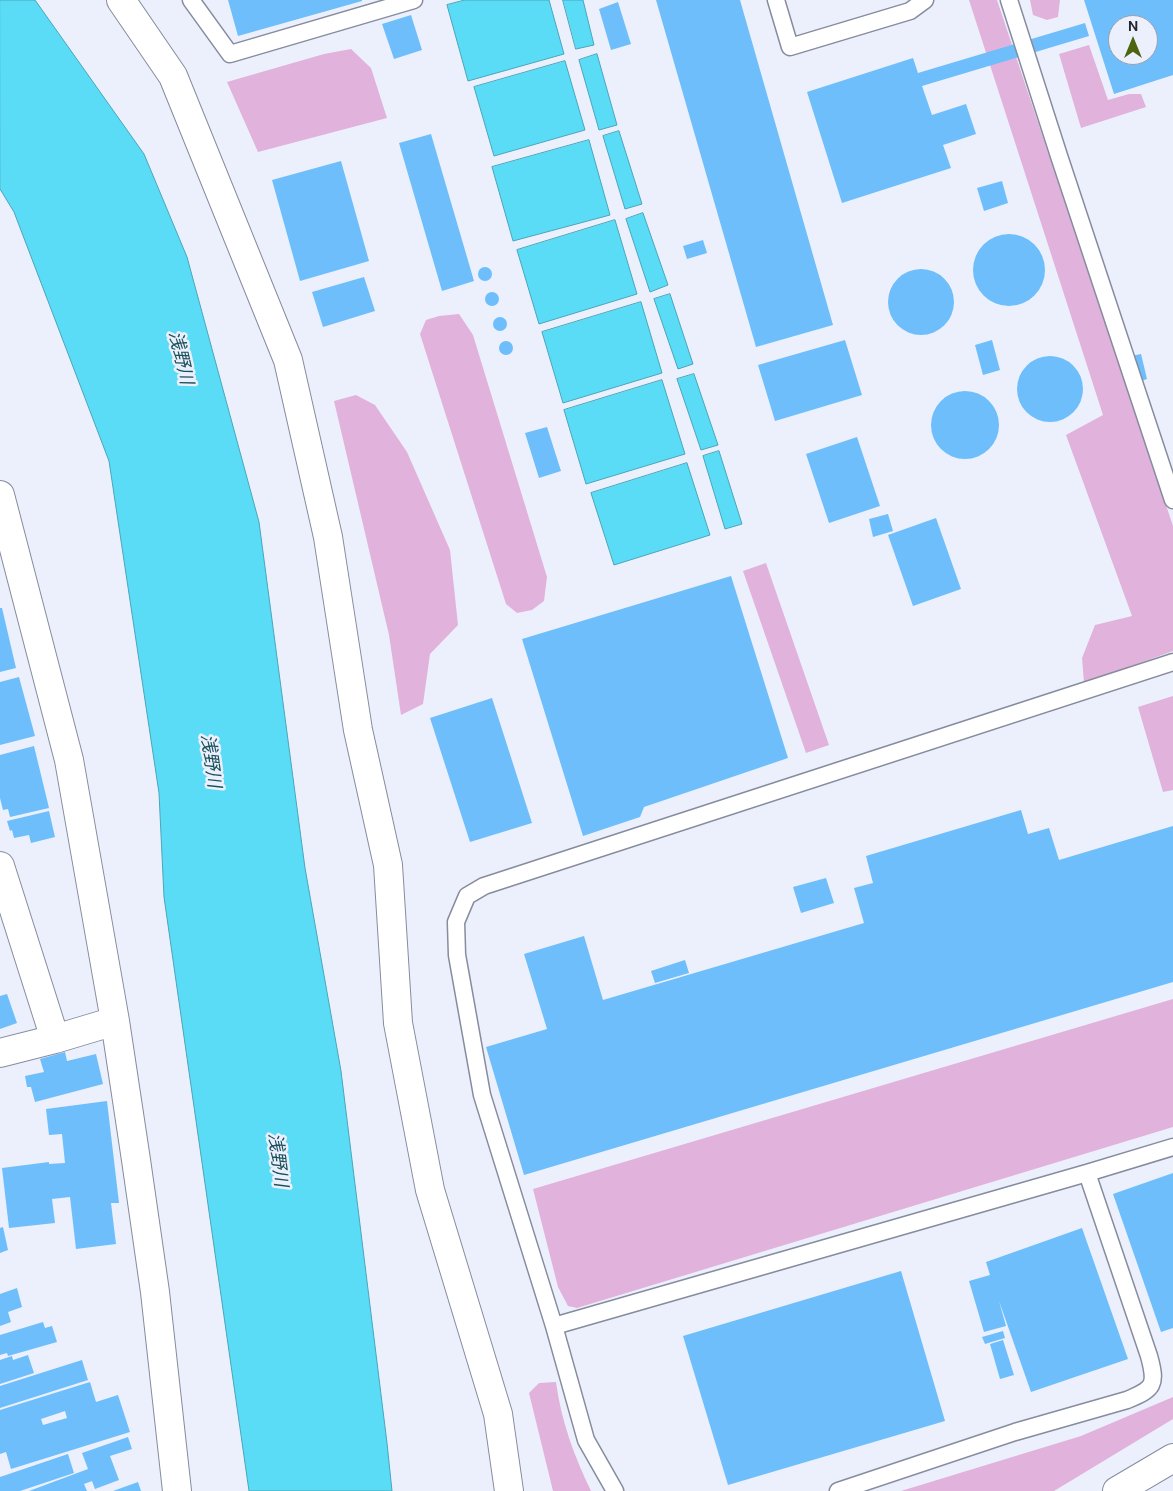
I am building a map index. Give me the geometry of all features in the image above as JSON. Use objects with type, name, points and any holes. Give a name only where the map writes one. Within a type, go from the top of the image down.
[{"type":"street","points":[[121,0],[173,76],[288,360],[328,537],[358,730],[388,865],[398,1024],[430,1190],[498,1414],[509,1491]]},
{"type":"street","points":[[0,495],[70,760],[115,1021],[136,1160],[155,1292],[176,1491]]},
{"type":"street","points":[[0,866],[55,1040]]},
{"type":"street","points":[[0,1053],[55,1040],[115,1021]]},
{"type":"street","points":[[1117,1491],[1173,1458]]},
{"type":"lane","points":[[191,0],[230,54],[414,0]]},
{"type":"lane","points":[[776,0],[790,47],[910,10],[925,0]]},
{"type":"lane","points":[[1009,0],[1173,500]]},
{"type":"lane","points":[[615,1491],[586,1440],[554,1326],[482,1095],[457,955],[456,922],[467,896],[484,886],[1173,662]]},
{"type":"lane","points":[[554,1326],[1173,1147]]},
{"type":"lane","points":[[838,1491],[1015,1432],[1127,1400],[1148,1390],[1153,1382],[1154,1373],[1087,1173]]},
{"type":"shaded area","points":[[969,0],[997,0],[1173,526],[1173,651],[1084,683],[1082,658],[1095,625],[1132,616],[1066,435],[1103,415]]},
{"type":"shaded area","points":[[1030,0],[1060,0],[1058,17],[1047,20],[1033,15]]},
{"type":"shaded area","points":[[1089,45],[1108,100],[1129,94],[1141,94],[1146,107],[1081,128],[1059,54]]},
{"type":"shaded area","points":[[351,49],[371,68],[387,118],[258,152],[227,82],[324,54]]},
{"type":"shaded area","points":[[459,314],[473,335],[547,577],[544,601],[532,610],[517,613],[506,604],[420,334],[426,320],[439,316]]},
{"type":"shaded area","points":[[356,395],[375,405],[407,452],[450,550],[458,625],[430,654],[423,704],[401,715],[389,635],[334,401]]},
{"type":"shaded area","points":[[766,563],[829,745],[806,753],[743,571]]},
{"type":"shaded area","points":[[1173,696],[1173,790],[1163,792],[1138,707]]},
{"type":"shaded area","points":[[1173,999],[1173,1127],[577,1308],[568,1306],[558,1287],[533,1189]]},
{"type":"shaded area","points":[[556,1382],[569,1438],[591,1491],[553,1491],[529,1393],[539,1383]]},
{"type":"shaded area","points":[[1173,1397],[1173,1419],[1054,1491],[901,1491],[1081,1436]]},
{"type":"water","name":"浅野川","points":[[0,0],[35,0],[144,154],[187,257],[259,522],[305,868],[341,1071],[392,1491],[249,1491],[164,897],[159,793],[109,461],[14,212],[0,189]]},
{"type":"water","points":[[465,0],[549,0],[564,54],[468,81],[447,5]]},
{"type":"water","points":[[563,0],[583,0],[594,45],[576,49]]},
{"type":"water","points":[[597,54],[617,125],[599,130],[579,60]]},
{"type":"water","points":[[565,61],[585,130],[494,156],[474,87]]},
{"type":"water","points":[[619,131],[642,204],[625,209],[603,136]]},
{"type":"water","points":[[589,140],[610,215],[513,241],[492,167]]},
{"type":"water","points":[[643,213],[668,285],[650,292],[626,219]]},
{"type":"water","points":[[615,220],[637,294],[539,324],[517,250]]},
{"type":"water","points":[[670,294],[693,364],[678,369],[654,299]]},
{"type":"water","points":[[641,302],[662,373],[563,403],[542,332]]},
{"type":"water","points":[[694,374],[718,445],[701,450],[677,379]]},
{"type":"water","points":[[662,380],[685,454],[586,484],[564,410]]},
{"type":"water","points":[[719,451],[742,524],[725,529],[703,456]]},
{"type":"water","points":[[687,463],[710,535],[614,565],[591,493]]},
{"type":"building","points":[[228,0],[362,0],[362,1],[238,36]]},
{"type":"building","points":[[656,0],[740,0],[833,325],[756,347]]},
{"type":"building","points":[[1084,0],[1173,0],[1173,75],[1114,94]]},
{"type":"building","points":[[618,2],[631,44],[611,50],[599,9]]},
{"type":"building","points":[[411,15],[422,50],[394,59],[382,24]]},
{"type":"building","points":[[1085,23],[1089,36],[922,86],[932,115],[966,104],[976,134],[943,145],[951,168],[842,203],[807,92],[913,58],[918,73]]},
{"type":"building","points":[[431,134],[474,281],[442,291],[399,143]]},
{"type":"building","points":[[341,161],[369,261],[300,281],[272,180]]},
{"type":"building","points":[[1002,181],[1008,203],[984,211],[977,188]]},
{"type":"building","points":[[1009,234],[1029,240],[1039,250],[1045,270],[1039,290],[1029,300],[1009,306],[989,300],[979,290],[973,270],[979,250],[989,240]]},
{"type":"building","points":[[703,240],[707,253],[687,259],[683,246]]},
{"type":"building","points":[[482,267],[488,267],[492,274],[488,281],[482,281],[478,277],[478,271]]},
{"type":"building","points":[[914,269],[928,269],[940,274],[949,283],[954,295],[952,315],[945,326],[928,335],[914,335],[902,330],[893,321],[888,309],[888,295],[893,283],[902,274]]},
{"type":"building","points":[[364,277],[375,311],[323,327],[312,292]]},
{"type":"building","points":[[489,292],[495,292],[499,299],[495,306],[489,306],[485,302],[485,296]]},
{"type":"building","points":[[497,317],[503,317],[507,324],[503,331],[497,331],[493,327],[493,321]]},
{"type":"building","points":[[845,340],[862,395],[775,421],[758,365]]},
{"type":"building","points":[[992,340],[1000,370],[983,375],[975,345]]},
{"type":"building","points":[[503,341],[509,341],[513,348],[509,355],[503,355],[499,351],[499,345]]},
{"type":"building","points":[[1141,354],[1147,379],[1138,382],[1131,356]]},
{"type":"building","points":[[1050,356],[1063,359],[1073,366],[1080,376],[1083,389],[1080,402],[1073,412],[1063,419],[1050,422],[1037,419],[1027,412],[1020,402],[1017,389],[1020,376],[1027,366],[1037,359]]},
{"type":"building","points":[[965,391],[978,394],[989,401],[996,412],[999,425],[996,438],[989,449],[978,456],[965,459],[952,456],[941,449],[934,438],[931,425],[934,412],[941,401],[952,394]]},
{"type":"building","points":[[547,427],[561,471],[539,478],[525,433]]},
{"type":"building","points":[[857,437],[880,506],[829,523],[806,454]]},
{"type":"building","points":[[888,514],[893,531],[873,537],[869,519]]},
{"type":"building","points":[[936,518],[961,589],[913,606],[888,535]]},
{"type":"building","points":[[731,576],[788,758],[644,807],[640,817],[583,836],[522,639]]},
{"type":"building","points":[[0,608],[2,608],[16,668],[0,672]]},
{"type":"building","points":[[19,677],[35,736],[0,745],[0,682]]},
{"type":"building","points":[[492,698],[532,823],[470,842],[430,718]]},
{"type":"building","points":[[34,746],[49,808],[10,817],[8,809],[3,810],[0,798],[0,755]]},
{"type":"building","points":[[1021,810],[1028,834],[1049,828],[1059,860],[1173,826],[1173,982],[524,1175],[486,1047],[547,1029],[524,954],[584,936],[603,1000],[864,923],[854,888],[873,883],[866,856]]},
{"type":"building","points":[[49,811],[55,837],[31,843],[29,835],[14,838],[7,821]]},
{"type":"building","points":[[826,878],[834,903],[801,913],[793,887]]},
{"type":"building","points":[[685,960],[689,973],[655,983],[651,971]]},
{"type":"building","points":[[7,994],[17,1023],[0,1029],[0,996]]},
{"type":"building","points":[[65,1052],[67,1061],[96,1054],[103,1084],[35,1102],[31,1087],[27,1087],[25,1076],[44,1072],[40,1059]]},
{"type":"building","points":[[107,1101],[119,1203],[111,1203],[116,1244],[76,1249],[70,1197],[52,1199],[55,1223],[9,1228],[2,1168],[49,1162],[49,1164],[65,1163],[62,1134],[49,1135],[46,1109]]},
{"type":"building","points":[[1173,1173],[1173,1328],[1161,1332],[1113,1194]]},
{"type":"building","points":[[3,1227],[8,1250],[0,1253],[0,1228]]},
{"type":"building","points":[[1082,1228],[1128,1359],[1031,1392],[999,1301],[1006,1326],[984,1332],[969,1281],[990,1275],[986,1262]]},
{"type":"building","points":[[901,1271],[945,1421],[728,1485],[683,1336]]},
{"type":"building","points":[[17,1288],[22,1307],[8,1312],[11,1322],[0,1326],[0,1294]]},
{"type":"building","points":[[43,1322],[45,1328],[52,1326],[57,1342],[8,1356],[7,1353],[0,1355],[0,1335]]},
{"type":"building","points":[[1003,1331],[1005,1338],[985,1344],[982,1337]]},
{"type":"building","points":[[1003,1340],[1014,1375],[1000,1379],[990,1344]]},
{"type":"building","points":[[28,1355],[34,1373],[0,1384],[0,1360],[12,1356],[13,1360]]},
{"type":"building","points":[[82,1360],[88,1380],[0,1408],[0,1386]]},
{"type":"building","points":[[90,1382],[96,1402],[118,1395],[130,1432],[11,1469],[6,1452],[0,1454],[0,1410]],"holes":[[[65,1411],[67,1418],[43,1425],[41,1419]]]},
{"type":"building","points":[[128,1437],[132,1449],[110,1456],[119,1480],[95,1489],[92,1481],[84,1484],[87,1491],[29,1491],[88,1469],[82,1453]]},
{"type":"building","points":[[68,1454],[74,1473],[20,1491],[0,1491],[0,1477]]},
{"type":"building","points":[[138,1482],[141,1491],[113,1491]]}]
